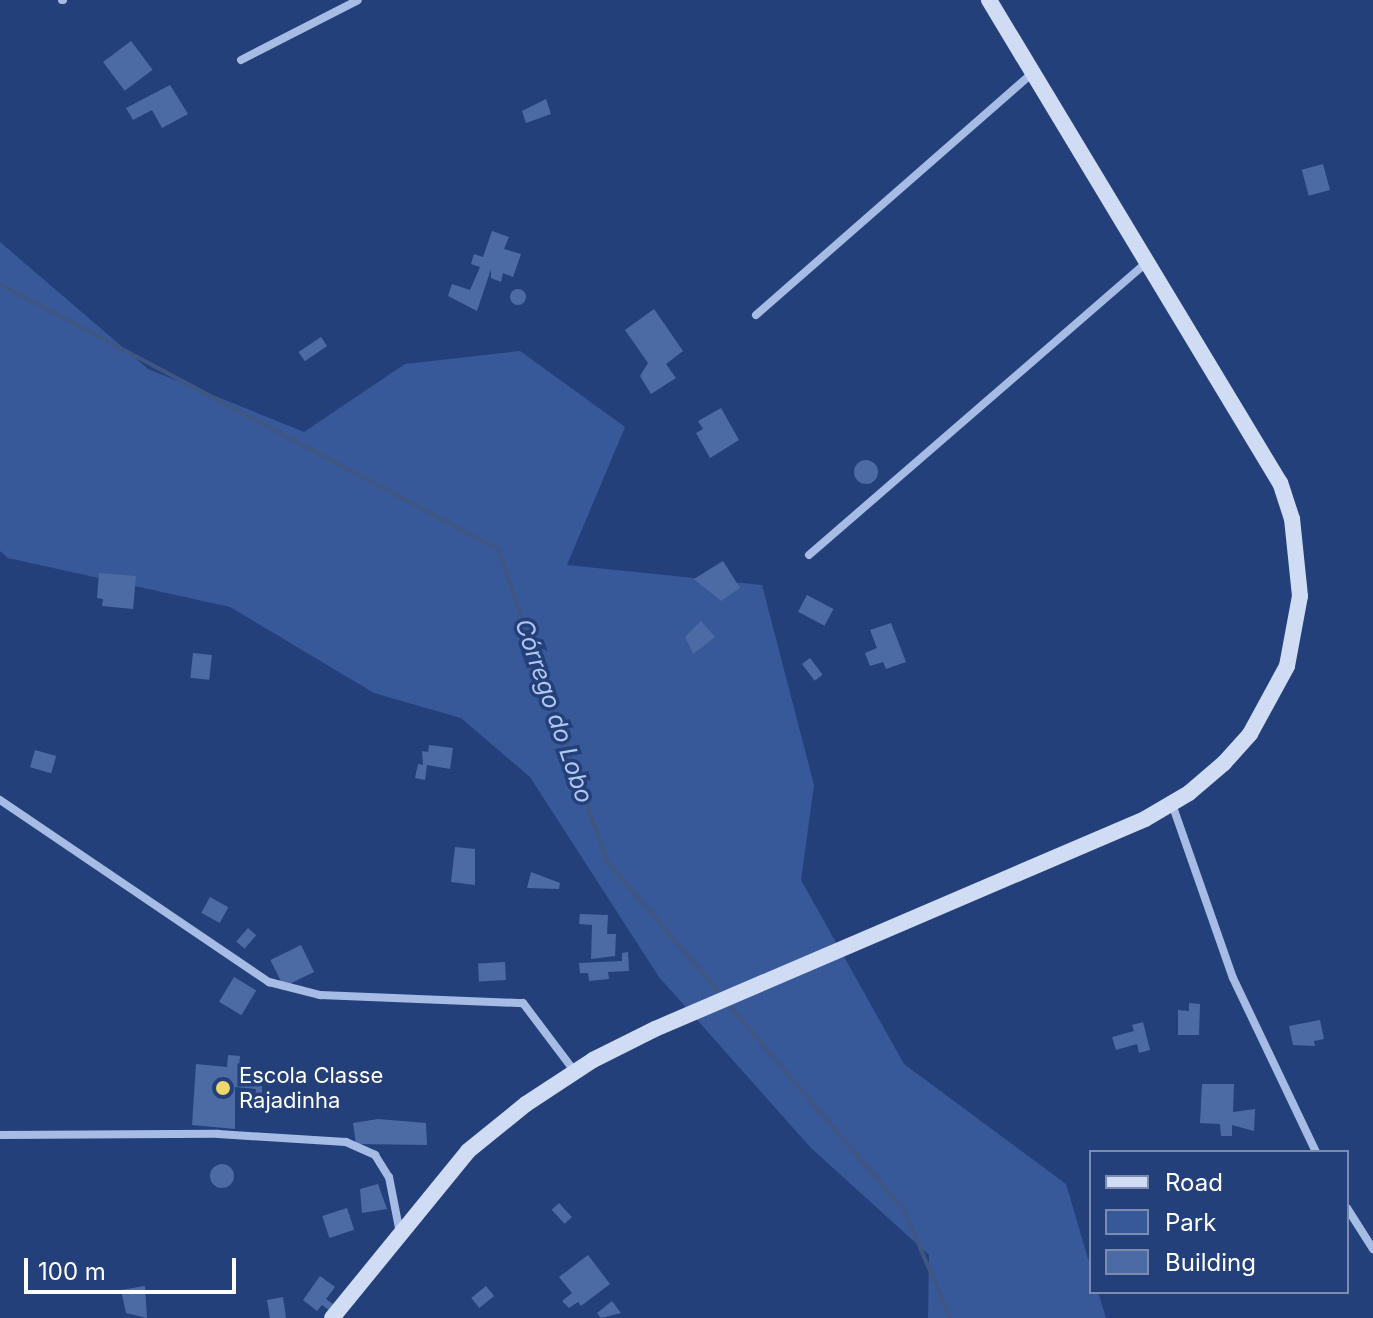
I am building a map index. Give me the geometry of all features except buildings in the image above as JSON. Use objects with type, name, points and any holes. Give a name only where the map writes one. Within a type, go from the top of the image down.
[{"type":"street","points":[[241,60],[358,0]]},
{"type":"street","points":[[332,1318],[468,1151],[575,1072],[655,1029],[1172,803],[1250,734],[1287,666],[1300,596],[1292,519],[1280,483],[989,0]]},
{"type":"street","points":[[756,315],[1033,73]]},
{"type":"street","points":[[809,555],[1147,262]]},
{"type":"street","points":[[0,800],[269,982],[320,995],[523,1003],[575,1072]]},
{"type":"street","points":[[1172,803],[1233,978],[1315,1150]]},
{"type":"street","points":[[0,1135],[218,1134],[346,1142],[375,1155],[389,1177],[400,1233]]},
{"type":"street","points":[[1349,1211],[1373,1249]]},
{"type":"green space","points":[[0,242],[148,369],[304,432],[405,364],[520,351],[625,427],[567,565],[762,585],[814,785],[801,880],[904,1064],[1066,1184],[1089,1262],[1089,1294],[1099,1294],[1106,1318],[928,1318],[929,1255],[811,1148],[659,977],[530,777],[461,718],[374,693],[230,607],[8,558],[0,551]]},
{"type":"waterway","name":"Córrego do Lobo","points":[[0,284],[498,549],[606,860],[722,996]]},
{"type":"waterway","name":"Córrego do Lobo","points":[[727,1003],[904,1210],[950,1318]]},
{"type":"place","name":"Escola Classe Rajadinha","points":[[223,1088]]}]
